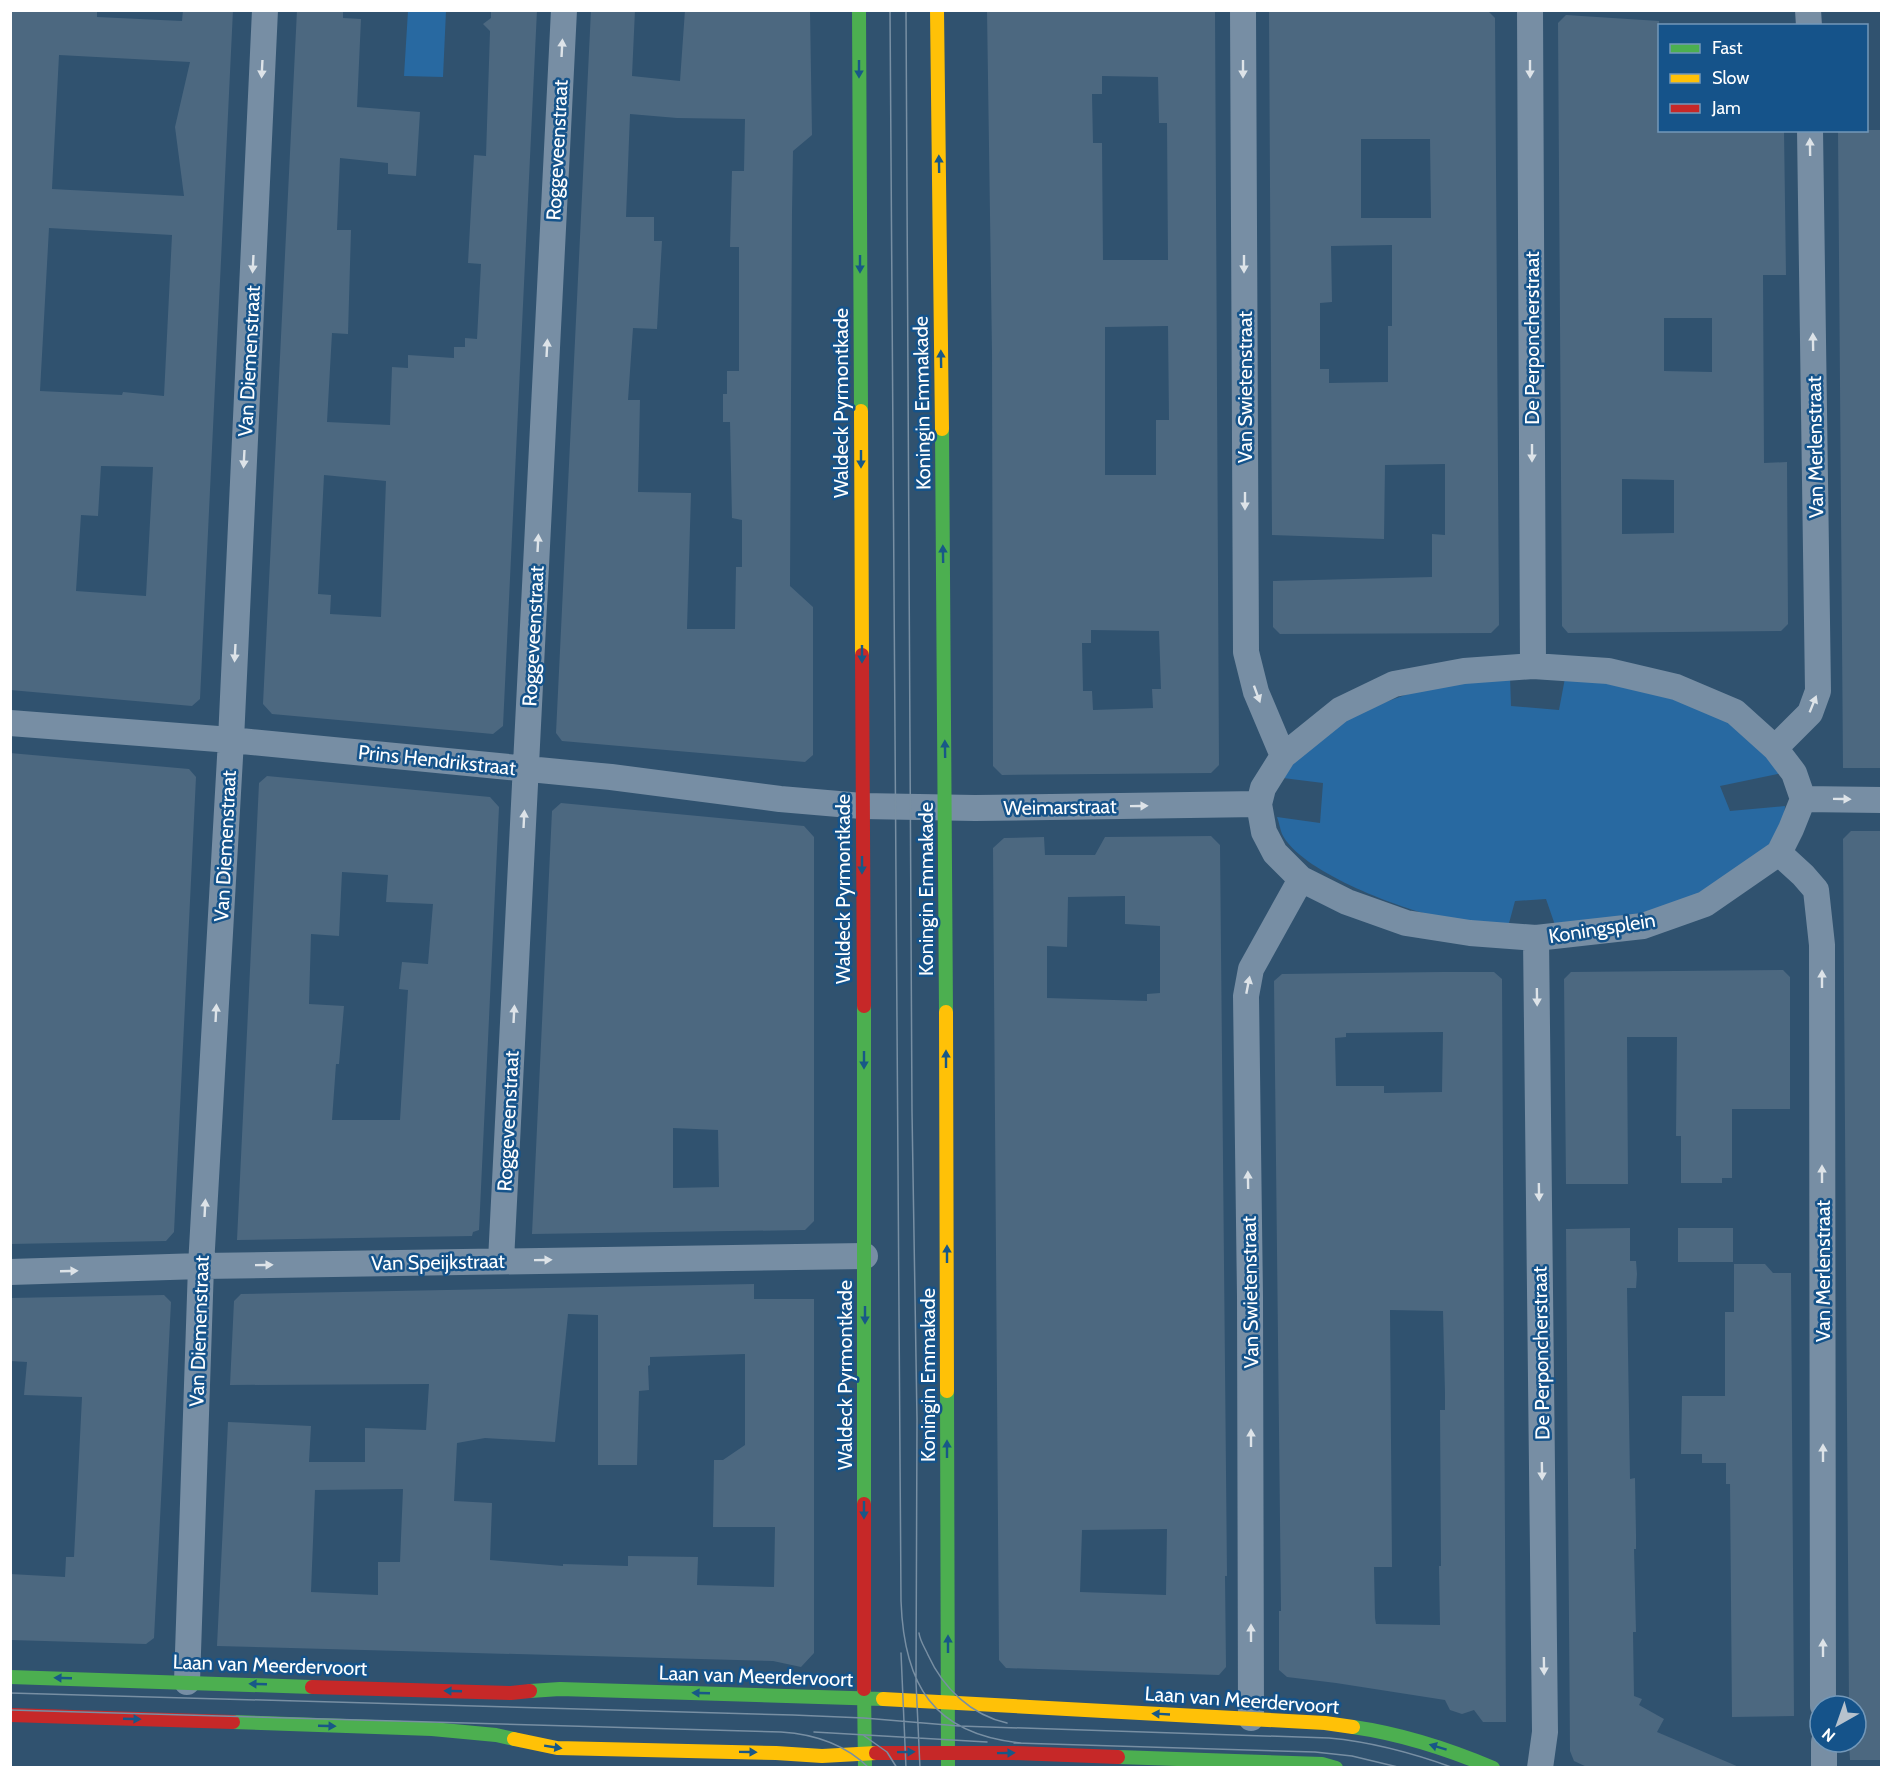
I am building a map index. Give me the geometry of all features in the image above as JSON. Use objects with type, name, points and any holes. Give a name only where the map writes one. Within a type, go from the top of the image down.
[{"type":"main road","name":"Waldeck Pyrmontkade","points":[[859,10],[865,1256],[864,1760]]},
{"type":"main road","name":"Koningin Emmakade","points":[[937,10],[946,808],[948,1760]]},
{"type":"main road","name":"Laan van Meerdervoort","points":[[10,1677],[511,1693],[560,1689],[827,1696],[1251,1718],[1324,1723],[1371,1730],[1416,1740],[1493,1767]]},
{"type":"main road","points":[[10,1715],[432,1729],[496,1735],[557,1748],[776,1753],[864,1760],[948,1760],[1014,1753],[1286,1762],[1336,1767]]},
{"type":"street","name":"Van Diemenstraat","points":[[187,1682],[201,1266],[231,740],[265,10]]},
{"type":"street","name":"Roggeveenstraat","points":[[501,1261],[564,10]]},
{"type":"street","name":"Van Swietenstraat","points":[[1243,10],[1246,652],[1256,692],[1284,756]]},
{"type":"street","name":"De Perponcherstraat","points":[[1530,10],[1533,666]]},
{"type":"street","name":"Van Merlenstraat","points":[[1776,748],[1810,713],[1818,691],[1810,132]]},
{"type":"street","points":[[1259,804],[1263,788],[1284,756],[1340,710],[1394,684],[1464,671],[1533,666],[1608,671],[1676,687],[1736,712],[1776,748],[1794,773],[1803,799],[1881,800]]},
{"type":"street","name":"Prins Hendrikstraat","points":[[10,723],[231,740],[526,769],[862,807]]},
{"type":"street","name":"Koningsplein","points":[[1259,804],[1264,832],[1275,853],[1301,879],[1347,902],[1406,923],[1470,933],[1536,938],[1643,926],[1704,904],[1779,853],[1803,799]]},
{"type":"street","name":"Weimarstraat","points":[[862,807],[1259,804]]},
{"type":"street","name":"Van Merlenstraat","points":[[1779,853],[1816,890],[1822,945],[1823,1694]]},
{"type":"street","name":"Van Swietenstraat","points":[[1251,1718],[1250,1297],[1246,996],[1251,969],[1301,879]]},
{"type":"street","name":"De Perponcherstraat","points":[[1536,938],[1545,1732],[1540,1767]]},
{"type":"street","name":"Van Speijkstraat","points":[[10,1272],[201,1266],[865,1256]]},
{"type":"shaded area","points":[[408,11],[446,11],[443,77],[404,76]]},
{"type":"shaded area","points":[[1510,677],[1511,706],[1559,710],[1565,678],[1623,684],[1675,697],[1713,713],[1751,736],[1782,773],[1720,786],[1730,811],[1785,806],[1784,817],[1766,853],[1715,889],[1671,907],[1596,922],[1555,925],[1546,899],[1515,901],[1508,927],[1435,916],[1397,905],[1328,874],[1292,848],[1282,834],[1277,817],[1320,823],[1323,783],[1283,778],[1302,751],[1327,730],[1366,709],[1422,689]]},
{"type":"building","points":[[10,10],[97,10],[97,17],[182,21],[183,10],[233,10],[200,699],[192,706],[10,690]],"holes":[[[59,55],[190,62],[175,127],[184,196],[52,189]],[[49,228],[172,235],[164,396],[123,392],[122,395],[40,391]],[[101,466],[153,467],[146,596],[76,591],[81,515],[98,516]]]},
{"type":"building","points":[[297,10],[343,10],[343,18],[361,19],[357,107],[420,112],[416,176],[388,174],[388,163],[340,158],[337,230],[351,230],[348,334],[332,333],[327,422],[390,425],[392,367],[408,368],[408,355],[454,358],[454,347],[465,347],[465,338],[477,339],[481,264],[468,263],[474,155],[486,156],[490,31],[483,24],[491,18],[491,10],[537,10],[503,726],[493,734],[272,714],[263,704]],"holes":[[[324,475],[386,481],[381,617],[330,614],[331,595],[318,594]]]},
{"type":"building","points":[[591,10],[635,10],[632,76],[680,81],[685,10],[810,10],[812,135],[793,151],[790,586],[813,607],[813,755],[805,762],[562,741],[556,733]],"holes":[[[630,114],[677,118],[745,119],[744,171],[732,171],[730,247],[739,247],[739,371],[727,371],[727,394],[723,394],[723,422],[730,422],[732,518],[742,520],[742,567],[736,567],[735,629],[687,629],[691,493],[638,492],[640,400],[628,400],[633,328],[657,329],[662,241],[654,241],[654,217],[626,217]]]},
{"type":"building","points":[[987,10],[1215,10],[1219,765],[1211,773],[1002,775],[993,766],[992,352]],"holes":[[[1102,76],[1158,77],[1159,123],[1167,123],[1168,260],[1103,260],[1102,143],[1093,143],[1092,94],[1102,94]],[[1168,326],[1169,420],[1156,420],[1156,475],[1105,475],[1105,327]],[[1091,630],[1159,631],[1161,689],[1152,689],[1153,708],[1093,710],[1092,691],[1083,691],[1082,643],[1091,643]]]},
{"type":"building","points":[[1269,10],[1487,10],[1495,18],[1499,625],[1491,633],[1280,634],[1273,627],[1273,581],[1432,577],[1432,534],[1445,535],[1445,464],[1385,465],[1384,539],[1272,535]],"holes":[[[1361,139],[1430,139],[1431,218],[1361,218]],[[1392,245],[1392,326],[1388,326],[1388,382],[1329,383],[1329,369],[1320,369],[1320,303],[1332,302],[1331,246]]]},
{"type":"building","points":[[1566,15],[1659,21],[1658,132],[1784,132],[1786,275],[1763,275],[1764,463],[1787,462],[1788,624],[1781,631],[1568,633],[1562,626],[1558,23]],"holes":[[[1664,318],[1712,318],[1712,372],[1664,371]],[[1622,479],[1674,480],[1674,533],[1622,534]]]},
{"type":"building","points":[[1881,130],[1881,768],[1843,768],[1838,132]]},
{"type":"building","points":[[10,753],[189,769],[196,777],[174,1232],[166,1241],[10,1244]]},
{"type":"building","points":[[267,776],[490,797],[499,807],[479,1230],[473,1232],[472,1236],[237,1240],[259,783]],"holes":[[[342,872],[388,875],[386,902],[433,904],[428,964],[402,962],[399,989],[408,990],[400,1120],[332,1120],[336,1064],[339,1064],[344,1006],[309,1004],[311,934],[339,936]]]},
{"type":"building","points":[[561,803],[804,826],[814,837],[814,1221],[805,1230],[532,1234],[552,811]],"holes":[[[673,1128],[718,1130],[719,1187],[673,1188]]]},
{"type":"building","points":[[1851,831],[1881,831],[1881,1760],[1850,1760],[1850,1754],[1868,1754],[1868,1694],[1849,1694],[1843,839]]},
{"type":"building","points":[[1211,836],[1220,845],[1227,1576],[1225,1576],[1226,1667],[1219,1675],[1006,1668],[999,1660],[993,848],[1004,838],[1044,837],[1045,855],[1095,855],[1105,837]],"holes":[[[1125,896],[1125,924],[1160,926],[1160,993],[1147,994],[1147,1001],[1047,998],[1047,946],[1067,947],[1068,897]],[[1167,1529],[1166,1595],[1080,1592],[1082,1530]]]},
{"type":"building","points":[[1783,970],[1790,977],[1790,1109],[1732,1109],[1732,1178],[1722,1178],[1722,1183],[1681,1183],[1681,1136],[1676,1136],[1677,1037],[1627,1037],[1628,1184],[1566,1184],[1564,979],[1571,972]]},
{"type":"building","points":[[1494,972],[1502,979],[1506,1722],[1483,1722],[1474,1710],[1462,1714],[1450,1710],[1445,1700],[1287,1677],[1279,1670],[1279,1611],[1281,1611],[1274,981],[1282,974]],"holes":[[[1443,1032],[1442,1092],[1384,1093],[1384,1086],[1336,1086],[1335,1038],[1346,1037],[1346,1033]],[[1390,1310],[1443,1311],[1445,1410],[1440,1410],[1440,1625],[1376,1624],[1375,1618],[1374,1567],[1392,1567]]]},
{"type":"building","points":[[1630,1228],[1630,1261],[1636,1261],[1637,1274],[1636,1288],[1627,1288],[1630,1479],[1635,1478],[1636,1534],[1636,1549],[1634,1549],[1636,1632],[1633,1632],[1634,1696],[1642,1699],[1639,1705],[1664,1719],[1657,1732],[1739,1767],[1587,1767],[1574,1761],[1570,1751],[1566,1229]]},
{"type":"building","points":[[1678,1228],[1733,1228],[1733,1262],[1678,1262]]},
{"type":"building","points":[[1734,1264],[1765,1264],[1773,1273],[1791,1273],[1794,1716],[1732,1717],[1730,1484],[1726,1484],[1726,1463],[1702,1463],[1702,1454],[1681,1454],[1682,1396],[1725,1396],[1725,1312],[1734,1312]]},
{"type":"building","points":[[754,1284],[754,1299],[814,1299],[814,1653],[801,1667],[773,1661],[217,1646],[228,1422],[311,1426],[309,1462],[365,1462],[365,1428],[426,1430],[429,1384],[230,1385],[234,1301],[241,1294]],"holes":[[[568,1314],[598,1315],[598,1465],[637,1465],[639,1391],[649,1390],[650,1357],[745,1354],[745,1445],[723,1460],[714,1460],[713,1527],[775,1527],[774,1587],[697,1585],[698,1557],[628,1556],[628,1566],[563,1564],[563,1566],[490,1560],[492,1503],[454,1501],[457,1443],[485,1438],[555,1442]],[[403,1489],[400,1562],[378,1562],[378,1595],[311,1592],[315,1490]]]},
{"type":"building","points":[[164,1295],[171,1302],[154,1638],[146,1644],[10,1640],[10,1574],[65,1577],[66,1557],[74,1557],[82,1397],[24,1395],[27,1362],[10,1361],[10,1298]]},
{"type":"tram line","points":[[890,10],[903,1631],[908,1657],[917,1680],[929,1700],[945,1716],[965,1729],[990,1738],[1021,1743]]},
{"type":"tram line","points":[[906,10],[912,1112],[917,1419],[916,1682],[920,1768]]},
{"type":"tram line","points":[[919,1633],[921,1642],[934,1667],[950,1689],[970,1707],[1007,1723]]},
{"type":"tram line","points":[[901,1653],[906,1768]]},
{"type":"tram line","points":[[10,1693],[793,1715],[959,1726],[1329,1738],[1393,1749],[1454,1768]]},
{"type":"tram line","points":[[10,1710],[781,1732],[805,1735],[828,1742],[850,1753],[869,1768]]},
{"type":"tram line","points":[[814,1732],[987,1742]]},
{"type":"tram line","points":[[863,1735],[887,1752],[897,1768]]},
{"type":"tram line","points":[[1014,1743],[1315,1752],[1352,1756],[1402,1768]]},
{"type":"traffic: fast","points":[[859,10],[861,411]]},
{"type":"traffic: fast","points":[[942,429],[946,1012]]},
{"type":"traffic: fast","points":[[864,1006],[864,1504]]},
{"type":"traffic: fast","points":[[947,1391],[948,1768]]},
{"type":"traffic: fast","points":[[10,1677],[312,1687]]},
{"type":"traffic: fast","points":[[530,1691],[560,1689],[883,1699]]},
{"type":"traffic: fast","points":[[864,1689],[865,1768]]},
{"type":"traffic: fast","points":[[233,1722],[432,1729],[514,1739]]},
{"type":"traffic: fast","points":[[1353,1727],[1424,1743],[1493,1768]]},
{"type":"traffic: fast","points":[[1118,1757],[1322,1764],[1336,1768]]},
{"type":"traffic: slow","points":[[937,10],[942,429]]},
{"type":"traffic: slow","points":[[861,411],[862,655]]},
{"type":"traffic: slow","points":[[946,1012],[947,1391]]},
{"type":"traffic: slow","points":[[883,1699],[1325,1723],[1353,1727]]},
{"type":"traffic: slow","points":[[514,1739],[557,1748],[822,1756],[876,1753]]},
{"type":"traffic: jam","points":[[862,655],[864,1006]]},
{"type":"traffic: jam","points":[[864,1504],[864,1689]]},
{"type":"traffic: jam","points":[[312,1687],[511,1693],[530,1691]]},
{"type":"traffic: jam","points":[[10,1715],[233,1722]]},
{"type":"traffic: jam","points":[[876,1753],[1014,1753],[1118,1757]]}]
